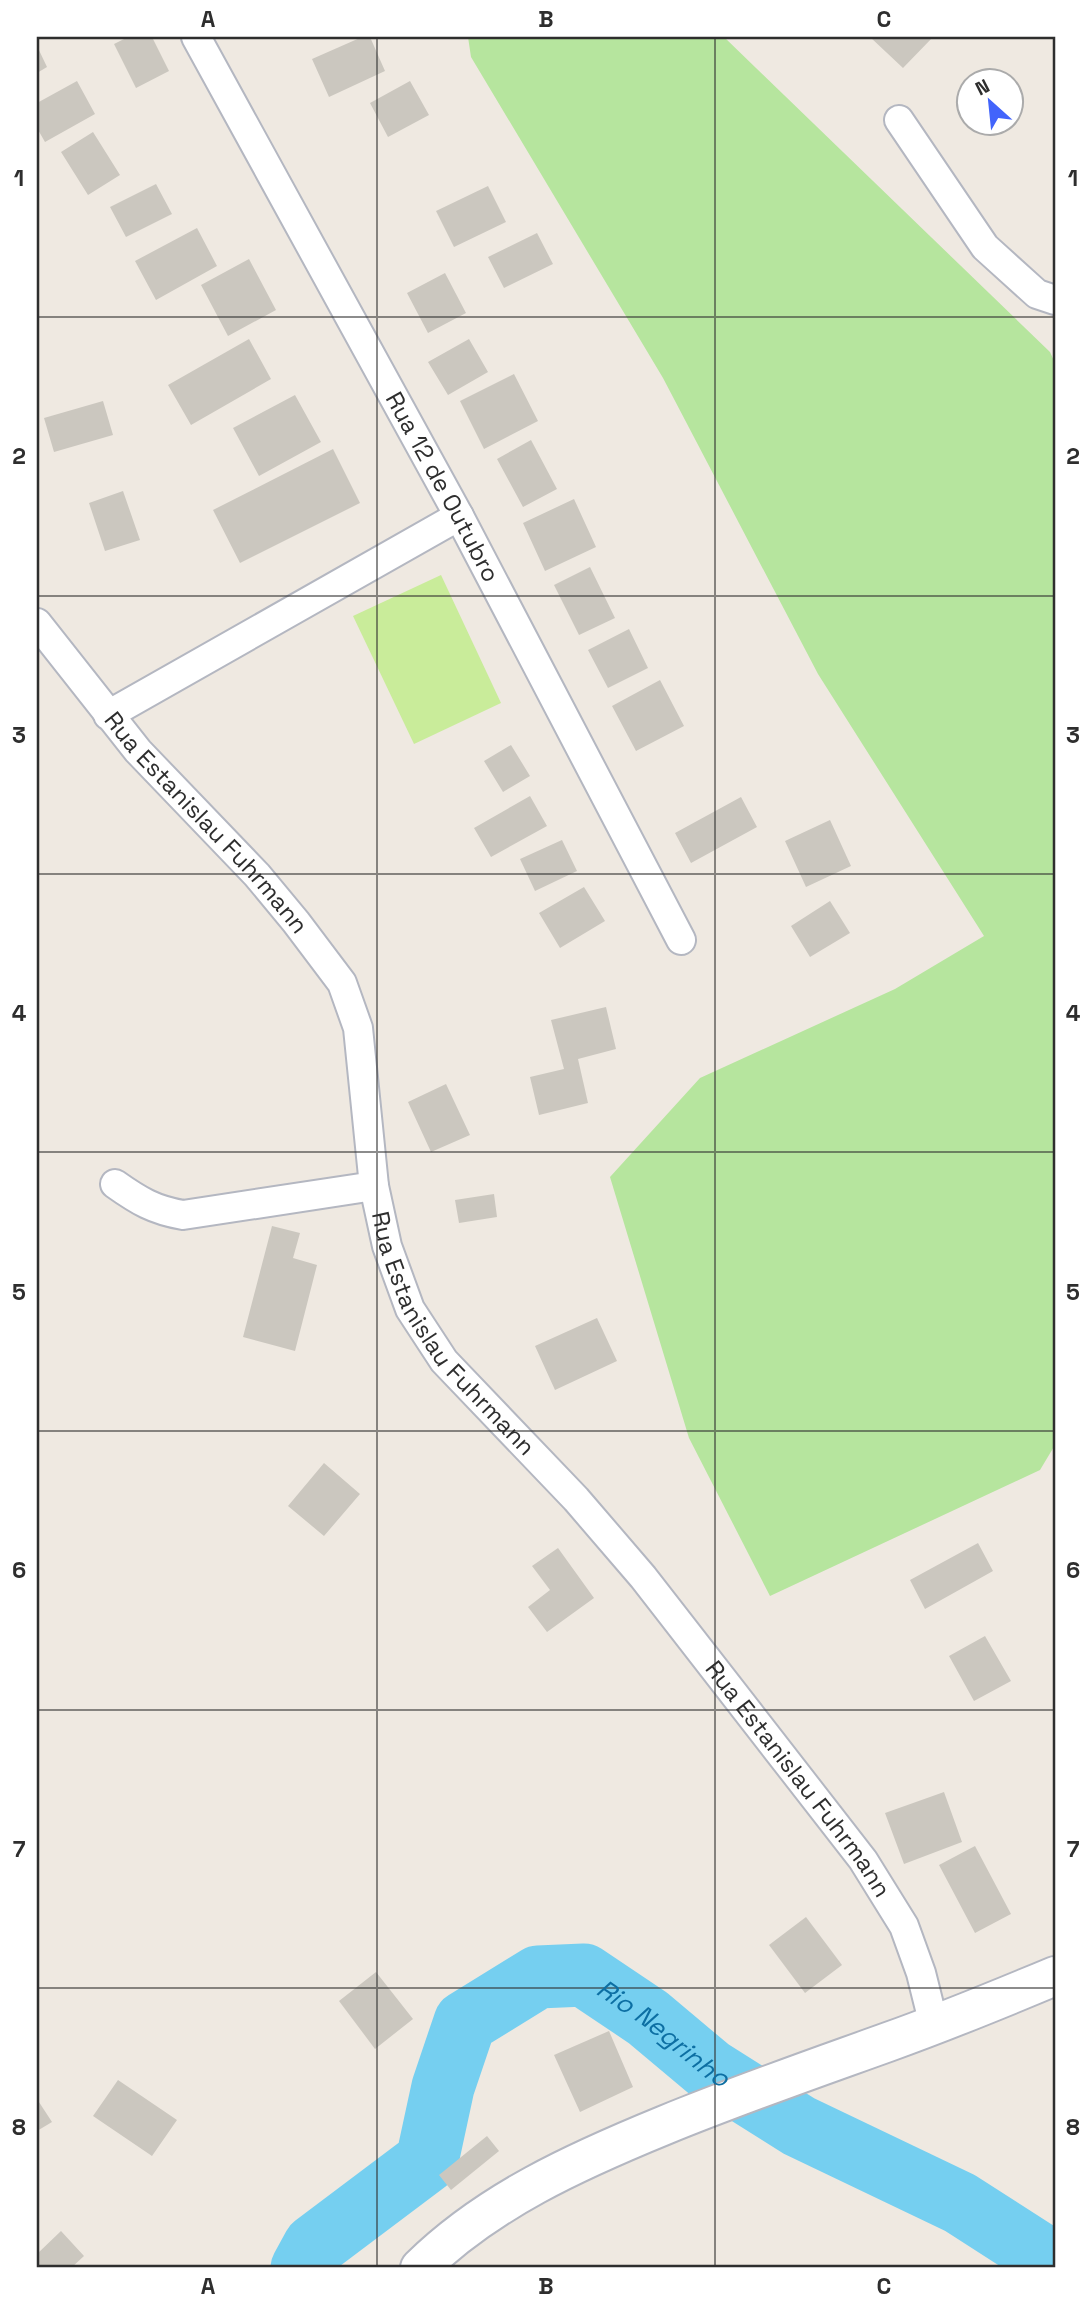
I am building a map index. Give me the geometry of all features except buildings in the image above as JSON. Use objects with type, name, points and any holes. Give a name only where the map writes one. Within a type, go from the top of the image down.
[{"type":"main road","points":[[420,2268],[438,2250],[514,2195],[594,2154],[717,2104],[934,2025],[1055,1976]]},
{"type":"street","name":"Rua 12 de Outubro","points":[[196,37],[459,516],[681,940]]},
{"type":"street","points":[[899,120],[985,247],[1037,294],[1055,300]]},
{"type":"street","points":[[108,715],[459,516]]},
{"type":"street","name":"Rua Estanislau Fuhrmann","points":[[37,623],[138,751],[257,876],[342,983],[358,1028],[373,1186],[387,1246],[410,1309],[444,1361],[576,1499],[643,1577],[863,1860],[904,1926],[921,1973],[934,2025]]},
{"type":"street","points":[[116,1184],[159,1211],[183,1215],[373,1186]]},
{"type":"green space","points":[[468,37],[724,37],[1050,352],[1055,363],[1055,1445],[1040,1470],[770,1596],[689,1438],[610,1177],[700,1078],[895,989],[984,936],[818,674],[663,378],[471,57]]},
{"type":"green space","points":[[441,575],[501,703],[414,744],[353,616]]},
{"type":"waterway","name":"Rio Negrinho","points":[[302,2268],[314,2246],[427,2161],[443,2087],[465,2022],[538,1977],[584,1975],[648,2018],[710,2070],[799,2126],[960,2203],[1055,2264]]}]
